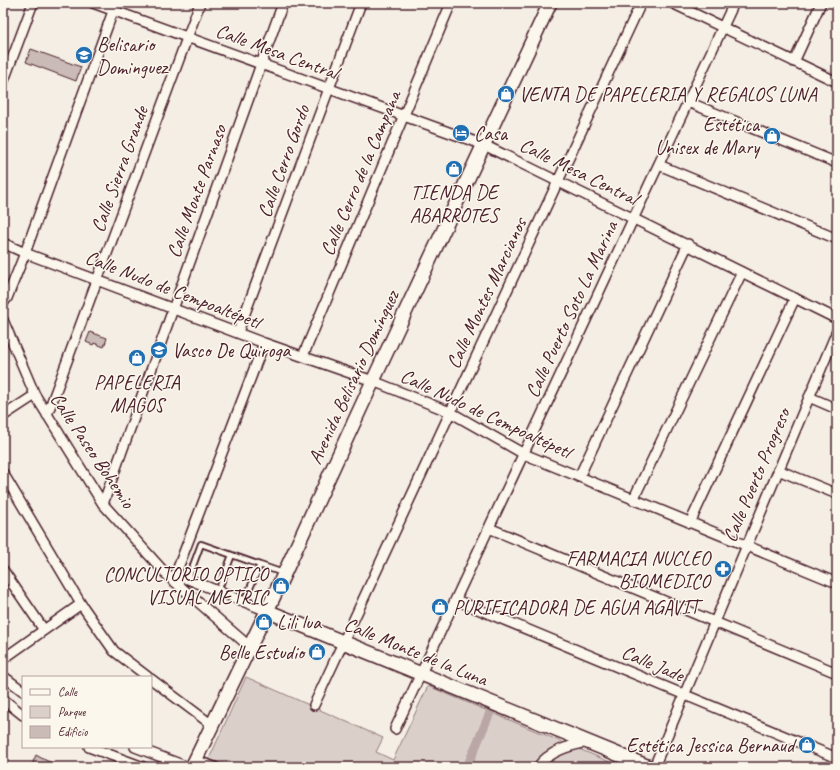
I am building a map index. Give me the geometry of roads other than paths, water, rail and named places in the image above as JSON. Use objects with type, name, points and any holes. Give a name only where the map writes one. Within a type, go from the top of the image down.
[{"type":"main road","name":"Avenida Belisario Domínguez","points":[[192,765],[285,573],[373,380],[550,3]]},
{"type":"main road","name":"Calle Monte de la Luna","points":[[267,611],[649,767]]},
{"type":"street","points":[[3,83],[33,3]]},
{"type":"street","name":"Calle Mesa Central","points":[[93,3],[115,7],[187,38],[484,145],[688,244],[837,319]]},
{"type":"street","name":"Calle Sierra Grande","points":[[47,415],[200,3]]},
{"type":"street","name":"Calle Monte Parnaso","points":[[103,504],[283,3]]},
{"type":"street","name":"Calle Cerro Gordo","points":[[238,332],[361,3]]},
{"type":"street","name":"Calle Cerro de la Campana","points":[[303,356],[451,3]]},
{"type":"street","name":"Calle Montes Marcianos","points":[[314,705],[640,3]]},
{"type":"street","points":[[672,3],[837,82]]},
{"type":"street","name":"Calle Puerto Soto La Marina","points":[[395,729],[734,3]]},
{"type":"street","points":[[794,62],[821,3]]},
{"type":"street","points":[[3,303],[7,298],[25,253],[115,7]]},
{"type":"street","points":[[688,102],[837,163]]},
{"type":"street","points":[[659,165],[837,239]]},
{"type":"street","name":"Calle Nudo de Cempoaltépetl","points":[[3,243],[25,253],[264,343],[373,380],[450,412],[524,454],[837,583]]},
{"type":"street","points":[[579,477],[688,244]]},
{"type":"street","points":[[633,500],[742,272]]},
{"type":"street","points":[[690,523],[795,298]]},
{"type":"street","name":"Calle Paseo Bohemio","points":[[3,320],[35,395],[103,504],[172,578],[250,647]]},
{"type":"street","name":"Calle Puerto Progreso","points":[[654,767],[837,331]]},
{"type":"street","points":[[172,578],[264,343]]},
{"type":"street","points":[[3,416],[35,395]]},
{"type":"street","points":[[809,398],[837,409]]},
{"type":"street","points":[[778,470],[837,494]]},
{"type":"street","points":[[3,473],[81,604],[114,651],[147,676]]},
{"type":"street","points":[[489,528],[837,674]]},
{"type":"street","points":[[3,570],[44,630]]},
{"type":"street","name":"Calle Monte de la Luna","points":[[172,578],[188,579],[267,611]]},
{"type":"street","name":"Calle Jade","points":[[456,600],[837,758]]},
{"type":"street","points":[[3,659],[81,604]]},
{"type":"street","points":[[3,676],[22,690]]},
{"type":"street","points":[[152,680],[212,725]]},
{"type":"street","points":[[3,699],[22,714]]},
{"type":"street","points":[[538,767],[556,751],[587,742]]},
{"type":"street","points":[[92,748],[143,767]]},
{"type":"street","points":[[138,748],[192,765],[214,767]]},
{"type":"lane","points":[[188,579],[201,544],[285,573]]},
{"type":"lane","points":[[218,591],[232,555]]},
{"type":"lane","points":[[244,602],[260,565]]},
{"type":"waterway","points":[[467,767],[492,708]]},
{"type":"place","name":"Belisario Dominguez","points":[[84,55]]},
{"type":"place","name":"VENTA DE PAPELERIA Y REGALOS LUNA","points":[[506,94]]},
{"type":"place","name":"Casa","points":[[461,133]]},
{"type":"place","name":"Estética Unisex de Mary","points":[[772,136]]},
{"type":"place","name":"TIENDA DE ABARROTES","points":[[454,169]]},
{"type":"place","name":"Vasco De Quiroga","points":[[159,350]]},
{"type":"place","name":"PAPELERIA MAGOS","points":[[137,358]]},
{"type":"place","name":"FARMACIA NUCLEO BIOMEDICO","points":[[723,569]]},
{"type":"place","name":"CONCULTORIO OPTICO VISUAL METRIC","points":[[281,586]]},
{"type":"place","name":"PURIFICADORA DE AGUA AGAVIT","points":[[440,607]]},
{"type":"place","name":"Lili lua","points":[[264,622]]},
{"type":"place","name":"Belle Estudio","points":[[317,652]]},
{"type":"place","name":"Estética Jessica Bernaud","points":[[807,745]]}]
